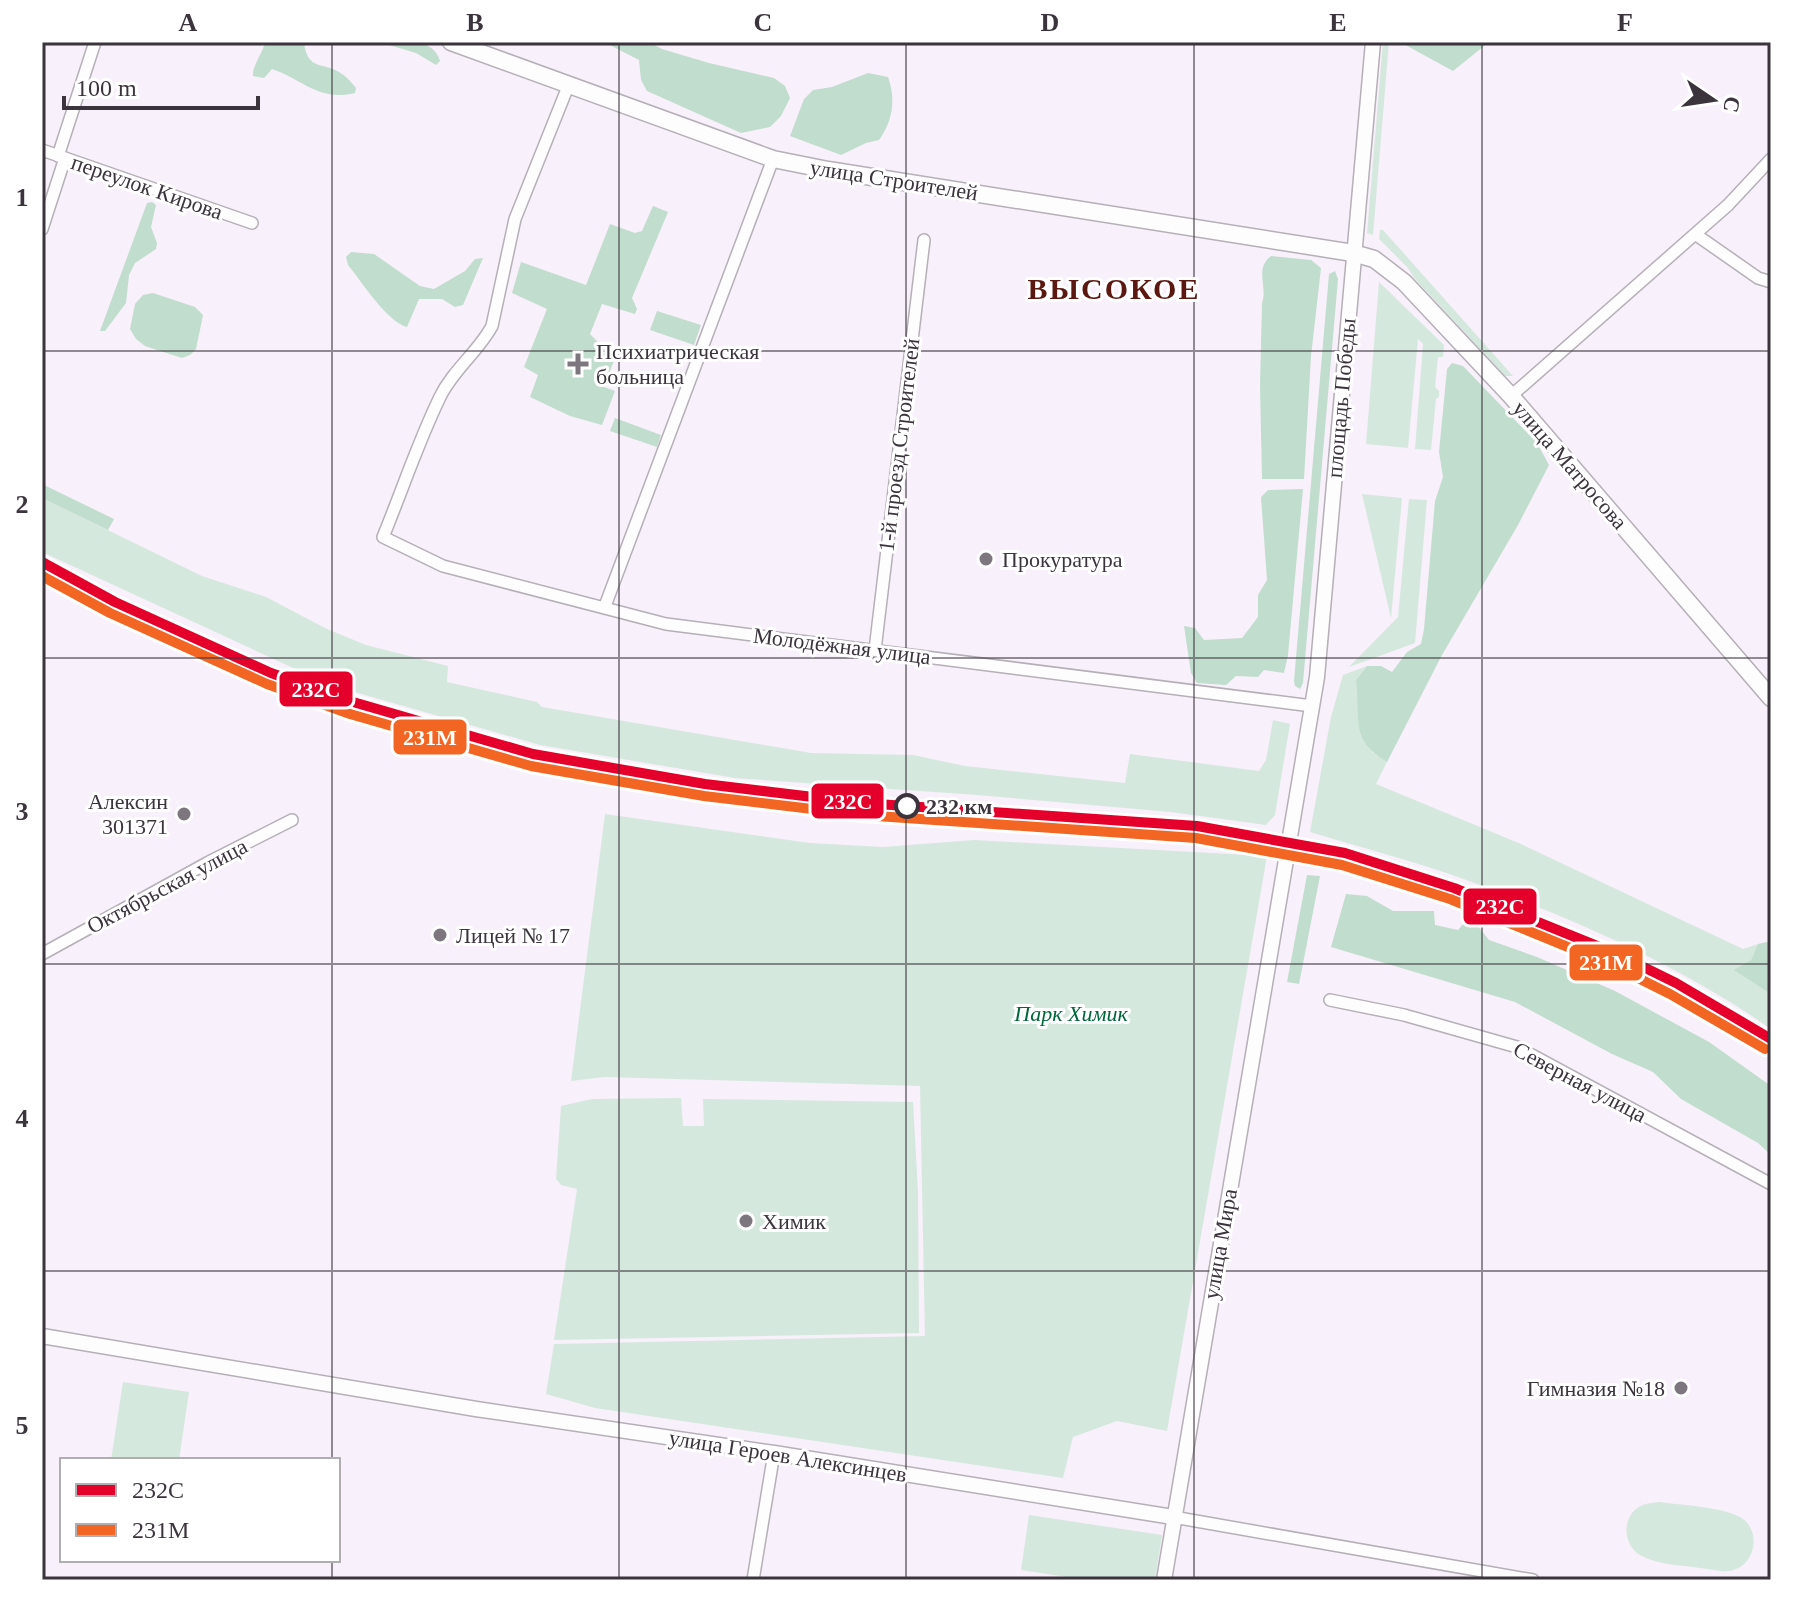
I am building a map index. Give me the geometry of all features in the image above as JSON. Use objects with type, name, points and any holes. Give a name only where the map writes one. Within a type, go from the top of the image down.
[{"type":"main road","name":"улица Строителей","points":[[451,42],[773,159],[1353,253]]},
{"type":"main road","name":"улица Матросова","points":[[1353,253],[1374,259],[1404,282],[1511,396],[1771,698]]},
{"type":"street","points":[[42,229],[95,42]]},
{"type":"street","name":"площадь Победы","points":[[1306,753],[1323,623],[1373,42]]},
{"type":"street","name":"Молодёжная улица","points":[[569,84],[515,219],[492,326],[441,395],[383,537],[443,566],[666,624],[1312,706]]},
{"type":"street","name":"переулок Кирова","points":[[42,150],[252,223]]},
{"type":"street","points":[[605,606],[773,159]]},
{"type":"street","points":[[1511,396],[1728,205],[1771,159]]},
{"type":"street","points":[[1695,234],[1758,278],[1771,282]]},
{"type":"street","name":"1-й проезд Строителей","points":[[875,650],[924,240]]},
{"type":"street","name":"улица Мира","points":[[1164,1580],[1277,907],[1306,753]]},
{"type":"street","name":"Октябрьская улица","points":[[42,954],[292,820]]},
{"type":"street","name":"Северная улица","points":[[1330,1000],[1404,1015],[1517,1047],[1771,1184]]},
{"type":"street","name":"улица Героев Алексинцев","points":[[42,1336],[476,1409],[1173,1517],[1533,1580]]},
{"type":"street","points":[[753,1580],[774,1453]]},
{"type":"green space","points":[[265,42],[304,42],[313,62],[344,75],[356,88],[355,93],[321,92],[272,69],[264,78],[253,76]]},
{"type":"green space","points":[[379,42],[423,44],[436,53],[440,61],[436,65],[416,53]]},
{"type":"green space","points":[[604,42],[649,42],[709,63],[774,78],[785,86],[790,98],[781,116],[770,127],[741,133],[647,91],[641,80],[639,60]]},
{"type":"green space","points":[[1383,42],[1389,42],[1373,235],[1367,233]]},
{"type":"green space","points":[[1400,42],[1489,42],[1453,71]]},
{"type":"green space","points":[[868,73],[888,77],[892,93],[890,118],[879,140],[841,155],[790,136],[804,99],[813,90],[832,87]]},
{"type":"green space","points":[[147,203],[156,205],[151,227],[156,249],[135,263],[129,275],[126,303],[105,331],[100,331]]},
{"type":"green space","points":[[653,206],[668,212],[632,298],[637,309],[635,314],[602,304],[590,334],[599,343],[618,350],[604,387],[615,391],[602,425],[570,416],[530,397],[538,375],[524,367],[547,309],[512,293],[521,262],[586,285],[610,224],[635,233],[642,231]]},
{"type":"green space","points":[[1380,230],[1513,376],[1505,376],[1415,279],[1379,239]]},
{"type":"green space","points":[[351,252],[374,254],[420,286],[434,289],[465,271],[475,259],[483,258],[463,305],[455,307],[442,299],[419,299],[407,327],[383,310],[348,265],[346,257]]},
{"type":"green space","points":[[1271,256],[1311,260],[1321,268],[1311,356],[1304,479],[1262,479],[1262,272]]},
{"type":"green space","points":[[1335,271],[1338,279],[1303,683],[1300,689],[1294,681],[1329,274]]},
{"type":"green space","points":[[1379,282],[1444,345],[1443,357],[1438,357],[1435,387],[1439,397],[1436,399],[1431,450],[1415,449],[1423,344],[1418,339],[1408,448],[1366,444]]},
{"type":"green space","points":[[153,293],[195,307],[203,315],[196,349],[190,355],[182,358],[145,346],[130,329],[135,304],[143,295]]},
{"type":"green space","points":[[657,311],[701,325],[694,345],[650,330]]},
{"type":"green space","points":[[1452,363],[1463,366],[1537,443],[1549,465],[1518,525],[1442,655],[1387,762],[1367,745],[1362,736],[1356,680],[1367,666],[1381,666],[1392,672],[1407,652],[1421,644],[1435,501],[1443,477],[1439,452],[1447,369]]},
{"type":"green space","points":[[615,418],[661,435],[657,447],[610,431]]},
{"type":"green space","points":[[42,484],[114,519],[108,530],[42,498]]},
{"type":"green space","points":[[1303,489],[1284,673],[1264,670],[1258,677],[1236,676],[1226,685],[1197,683],[1191,673],[1184,626],[1195,628],[1204,640],[1242,638],[1258,617],[1258,595],[1267,580],[1261,497],[1268,490]]},
{"type":"green space","points":[[1362,494],[1402,498],[1391,618]]},
{"type":"green space","points":[[42,498],[202,576],[266,597],[327,629],[366,645],[448,666],[447,682],[537,702],[542,707],[811,753],[913,755],[965,766],[1125,783],[1130,754],[1259,771],[1266,760],[1273,720],[1290,724],[1275,815],[1266,825],[1171,812],[735,778],[540,745],[330,685],[42,552]]},
{"type":"green space","points":[[1409,499],[1427,500],[1415,643],[1349,667],[1398,617]]},
{"type":"green space","points":[[1367,666],[1356,680],[1372,752],[1387,762],[1376,784],[1521,844],[1743,949],[1758,944],[1751,960],[1771,994],[1771,1029],[1663,964],[1586,927],[1449,874],[1310,832],[1331,717],[1343,675]]},
{"type":"green space","name":"Парк Химик","points":[[605,814],[810,843],[883,847],[974,840],[1267,856],[1167,1431],[1117,1421],[1073,1437],[1063,1478],[595,1408],[546,1394],[554,1344],[925,1336],[920,1086],[605,1077],[571,1081]]},
{"type":"green space","points":[[1307,875],[1320,876],[1299,984],[1287,982]]},
{"type":"green space","points":[[1346,894],[1367,896],[1393,911],[1434,911],[1435,925],[1458,930],[1464,923],[1477,925],[1489,940],[1615,991],[1709,1042],[1771,1086],[1771,1155],[1758,1143],[1681,1099],[1653,1072],[1612,1054],[1515,1002],[1331,947]]},
{"type":"green space","points":[[1771,941],[1771,994],[1734,970],[1751,960],[1758,944]]},
{"type":"green space","name":"Химик","points":[[681,1098],[683,1126],[704,1126],[703,1099],[913,1102],[918,1192],[919,1333],[554,1340],[577,1189],[561,1185],[556,1179],[561,1106],[592,1099]]},
{"type":"green space","points":[[123,1382],[189,1392],[179,1458],[111,1458]]},
{"type":"green space","points":[[1659,1502],[1715,1509],[1743,1519],[1754,1538],[1748,1560],[1736,1569],[1723,1571],[1661,1563],[1640,1555],[1629,1542],[1626,1530],[1629,1518],[1641,1506]]},
{"type":"green space","points":[[1029,1515],[1162,1535],[1155,1580],[1087,1580],[1021,1570]]},
{"type":"transit line","name":"232C","points":[[42,562],[115,602],[271,673],[353,702],[533,754],[705,784],[863,803],[1197,826],[1345,853],[1454,888],[1617,954],[1676,983],[1771,1039]]},
{"type":"transit line","name":"231М","points":[[42,576],[110,613],[267,684],[350,714],[531,766],[704,796],[862,815],[1196,838],[1342,865],[1450,899],[1612,965],[1670,994],[1765,1049]]},
{"type":"place","name":"Психиатрическая больница","points":[[578,364]]},
{"type":"place","name":"Прокуратура","points":[[986,559]]},
{"type":"place","name":"232 км","points":[[907,806]]},
{"type":"place","name":"Алексин 301371","points":[[184,814]]},
{"type":"place","name":"Лицей № 17","points":[[440,935]]},
{"type":"place","name":"Химик","points":[[746,1221]]},
{"type":"place","name":"Гимназия №18","points":[[1681,1388]]},
{"type":"district","name":"ВЫСОКОЕ","points":[[1114,288]]}]
